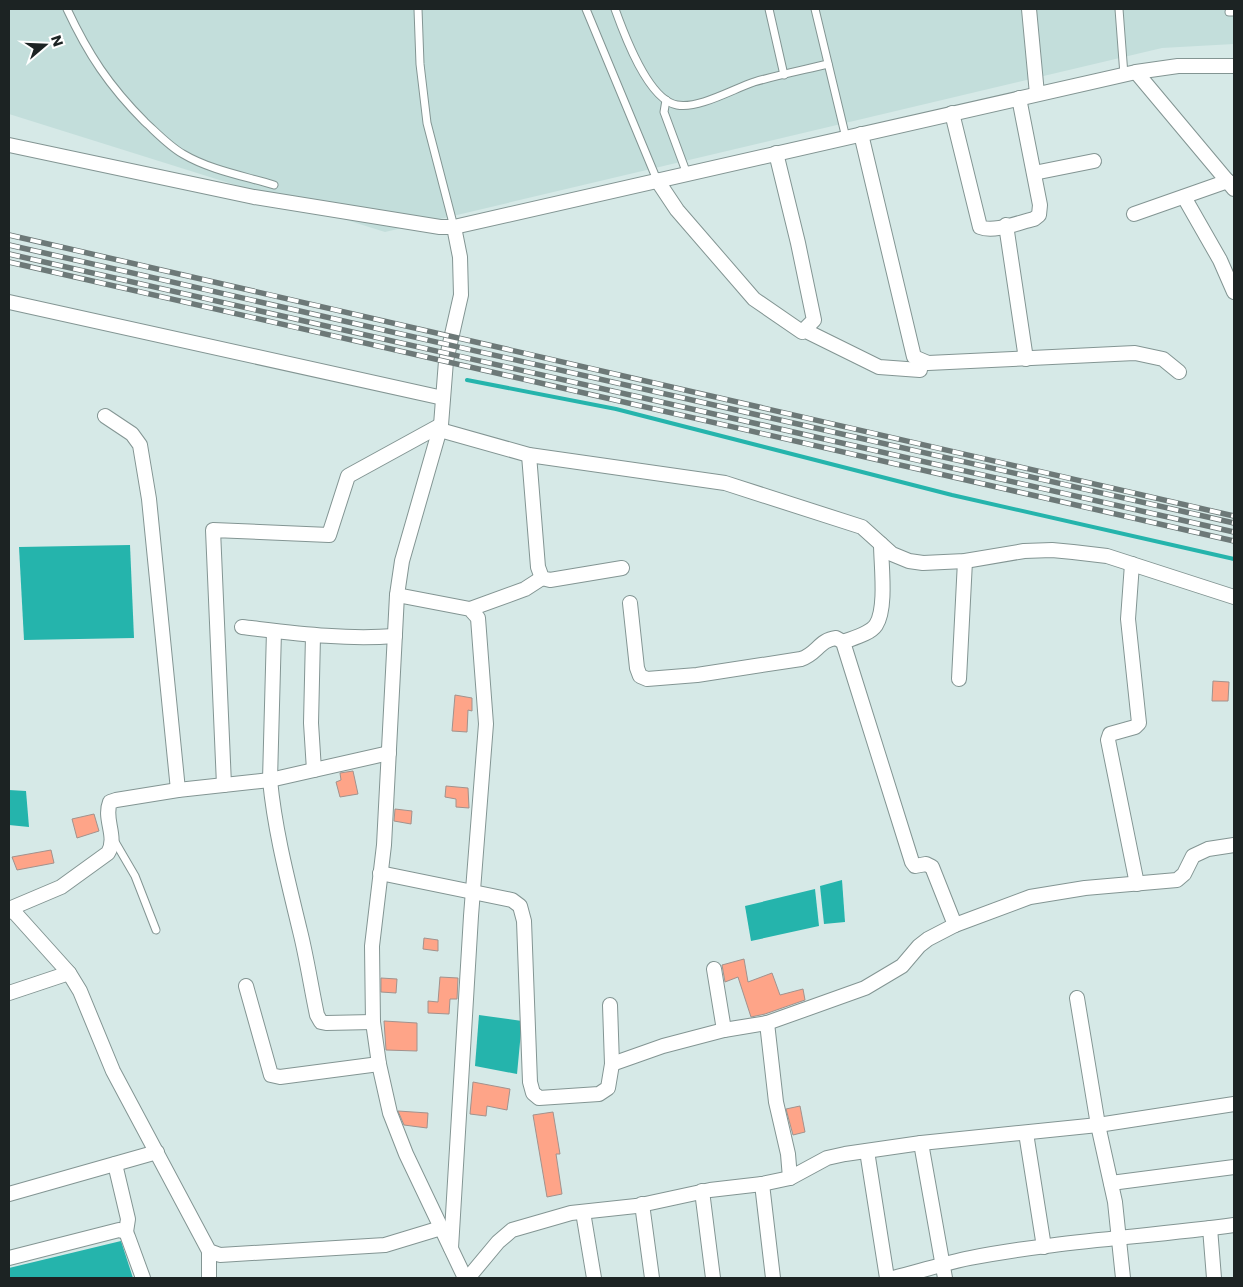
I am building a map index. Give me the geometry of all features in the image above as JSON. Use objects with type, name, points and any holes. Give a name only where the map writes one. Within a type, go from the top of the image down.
[{"type":"street","points":[[1030,9],[1037,94]]},
{"type":"street","points":[[9,145],[254,197],[440,227],[454,227],[1130,73],[1178,66],[1234,69]]},
{"type":"street","points":[[1130,73],[1231,185],[1184,197],[1134,214]]},
{"type":"street","points":[[952,114],[980,227],[985,229],[1034,219],[1039,215],[1040,205],[1019,98]]},
{"type":"street","points":[[861,134],[914,357],[928,363],[1135,353],[1163,359],[1179,372]]},
{"type":"street","points":[[776,154],[798,243],[814,320],[804,330]]},
{"type":"street","points":[[1034,173],[1094,161]]},
{"type":"street","points":[[657,180],[677,210],[754,299],[802,332],[804,330],[879,367],[920,370]]},
{"type":"street","points":[[1184,197],[1229,266],[1234,292]]},
{"type":"street","points":[[1006,225],[1026,359]]},
{"type":"street","points":[[454,227],[460,257],[461,295],[446,362],[441,427],[402,561],[397,595],[389,753],[380,874],[372,946],[373,1022],[379,1064],[390,1113],[431,1207],[466,1278],[498,1242],[512,1230],[530,1224],[583,1212],[642,1204],[702,1191],[762,1184],[790,1178],[827,1158],[867,1151],[921,1143],[1098,1125],[1234,1104]]},
{"type":"street","points":[[9,302],[443,398]]},
{"type":"street","points":[[105,416],[132,434],[140,445],[149,499],[178,790]]},
{"type":"street","points":[[224,785],[213,530],[329,535],[348,476],[441,427],[529,455],[725,483],[862,527],[900,559],[909,561],[965,561],[1024,551],[1052,550],[1107,556],[1234,597]]},
{"type":"street","points":[[529,455],[538,567],[542,578]]},
{"type":"street","points":[[843,642],[867,632],[876,625],[881,611],[881,544]]},
{"type":"street","points":[[959,679],[965,561]]},
{"type":"street","points":[[1132,564],[1128,619],[1139,723],[1135,727],[1110,734],[1108,740],[1137,884]]},
{"type":"street","points":[[397,595],[470,609],[525,589],[542,578],[550,580],[622,568]]},
{"type":"street","points":[[630,604],[637,668],[640,676],[647,679],[698,675],[801,659],[810,656],[817,646],[829,639],[836,638],[843,642],[912,862],[915,866],[926,864],[932,868],[955,925]]},
{"type":"street","points":[[451,1249],[472,892],[486,724],[478,618],[470,609]]},
{"type":"street","points":[[242,627],[313,636],[362,638],[395,636]]},
{"type":"street","points":[[274,631],[270,780],[284,870],[301,933],[317,1015],[321,1022],[326,1023],[373,1022]]},
{"type":"street","points":[[313,636],[311,723],[314,770]]},
{"type":"street","points":[[210,1278],[209,1251],[113,1071],[80,991],[69,974],[16,914],[9,909],[61,887],[108,854],[112,847],[108,814],[110,802],[178,790],[270,780],[389,753]]},
{"type":"street","points":[[612,1064],[663,1046],[724,1030],[767,1023],[829,1002],[888,976],[902,966],[919,946],[955,925],[1030,897],[1085,888],[1177,880],[1184,874],[1193,856],[1208,849],[1234,845]]},
{"type":"street","points":[[380,874],[512,900],[520,906],[524,921],[527,1044],[530,1082],[533,1092],[539,1098],[548,1100],[599,1094],[608,1088],[612,1064],[610,1005]]},
{"type":"street","points":[[714,969],[724,1030]]},
{"type":"street","points":[[9,993],[69,974]]},
{"type":"street","points":[[246,986],[271,1075],[280,1076],[379,1064]]},
{"type":"street","points":[[1076,998],[1098,1125],[1111,1183],[1123,1278]]},
{"type":"street","points":[[767,1023],[776,1102],[788,1154],[790,1178]]},
{"type":"street","points":[[1026,1133],[1044,1247]]},
{"type":"street","points":[[921,1143],[943,1272]]},
{"type":"street","points":[[867,1151],[887,1278]]},
{"type":"street","points":[[9,1194],[157,1152]]},
{"type":"street","points":[[115,1164],[128,1219],[126,1232],[143,1278]]},
{"type":"street","points":[[1111,1183],[1234,1167]]},
{"type":"street","points":[[762,1184],[773,1278]]},
{"type":"street","points":[[702,1191],[713,1278]]},
{"type":"street","points":[[431,1207],[454,1199]]},
{"type":"street","points":[[642,1204],[652,1278]]},
{"type":"street","points":[[583,1212],[594,1278]]},
{"type":"street","points":[[894,1278],[943,1272],[967,1258],[1119,1237],[1234,1225]]},
{"type":"street","points":[[209,1251],[220,1255],[385,1245],[441,1228]]},
{"type":"street","points":[[1210,1228],[1214,1278]]},
{"type":"street","points":[[9,1258],[119,1230],[126,1232]]},
{"type":"lane","points":[[67,9],[84,46],[103,76],[125,102],[161,138],[183,154],[205,164],[274,185]]},
{"type":"lane","points":[[418,9],[420,64],[427,123],[454,227]]},
{"type":"lane","points":[[586,9],[657,180]]},
{"type":"lane","points":[[615,9],[629,49],[651,84],[666,100],[677,105],[688,105],[740,86],[828,64]]},
{"type":"lane","points":[[769,9],[784,74]]},
{"type":"lane","points":[[815,9],[846,138]]},
{"type":"lane","points":[[1119,9],[1130,73]]},
{"type":"lane","points":[[666,100],[664,112],[687,174]]},
{"type":"lane","points":[[112,838],[135,876],[156,930]]},
{"type":"shaded area","points":[[9,9],[1234,9],[1234,44],[1162,48],[385,232],[9,114]]},
{"type":"water","points":[[130,545],[134,638],[24,640],[19,547]]},
{"type":"water","points":[[9,790],[26,791],[29,827],[9,825]]},
{"type":"water","points":[[842,880],[845,922],[824,924],[820,886]]},
{"type":"water","points":[[815,889],[819,926],[751,941],[745,906]]},
{"type":"water","points":[[479,1015],[522,1021],[517,1074],[475,1066]]},
{"type":"water","points":[[121,1241],[133,1278],[9,1278],[9,1268]]},
{"type":"building","points":[[1213,681],[1229,682],[1228,701],[1212,701]]},
{"type":"building","points":[[455,695],[472,698],[472,711],[468,710],[467,732],[452,731]]},
{"type":"building","points":[[353,771],[358,794],[340,797],[336,782],[341,780],[340,773]]},
{"type":"building","points":[[446,786],[468,788],[469,808],[456,807],[456,799],[445,797]]},
{"type":"building","points":[[395,809],[412,811],[411,824],[394,821]]},
{"type":"building","points":[[94,814],[99,831],[77,838],[72,819]]},
{"type":"building","points":[[51,850],[54,863],[17,870],[12,857]]},
{"type":"building","points":[[424,938],[438,940],[438,951],[423,949]]},
{"type":"building","points":[[744,959],[748,982],[772,973],[780,995],[803,989],[805,1000],[751,1017],[738,977],[725,982],[722,965]]},
{"type":"building","points":[[440,977],[458,978],[457,999],[450,999],[449,1014],[428,1013],[428,1001],[438,1002]]},
{"type":"building","points":[[381,978],[397,979],[396,993],[381,992]]},
{"type":"building","points":[[384,1021],[417,1023],[417,1051],[386,1050]]},
{"type":"building","points":[[473,1082],[510,1089],[507,1110],[487,1106],[486,1116],[470,1114]]},
{"type":"building","points":[[800,1106],[805,1132],[793,1135],[786,1109]]},
{"type":"building","points":[[398,1111],[428,1113],[427,1128],[404,1125]]},
{"type":"building","points":[[553,1112],[560,1154],[556,1154],[562,1194],[547,1197],[533,1115]]},
{"type":"waterway","points":[[467,380],[616,409],[952,495],[1234,559]]},
{"type":"railway","points":[[9,235],[1234,516]]},
{"type":"railway","points":[[9,245],[1234,523]]},
{"type":"railway","points":[[9,254],[1234,532]]},
{"type":"railway","points":[[9,262],[1234,541]]}]
